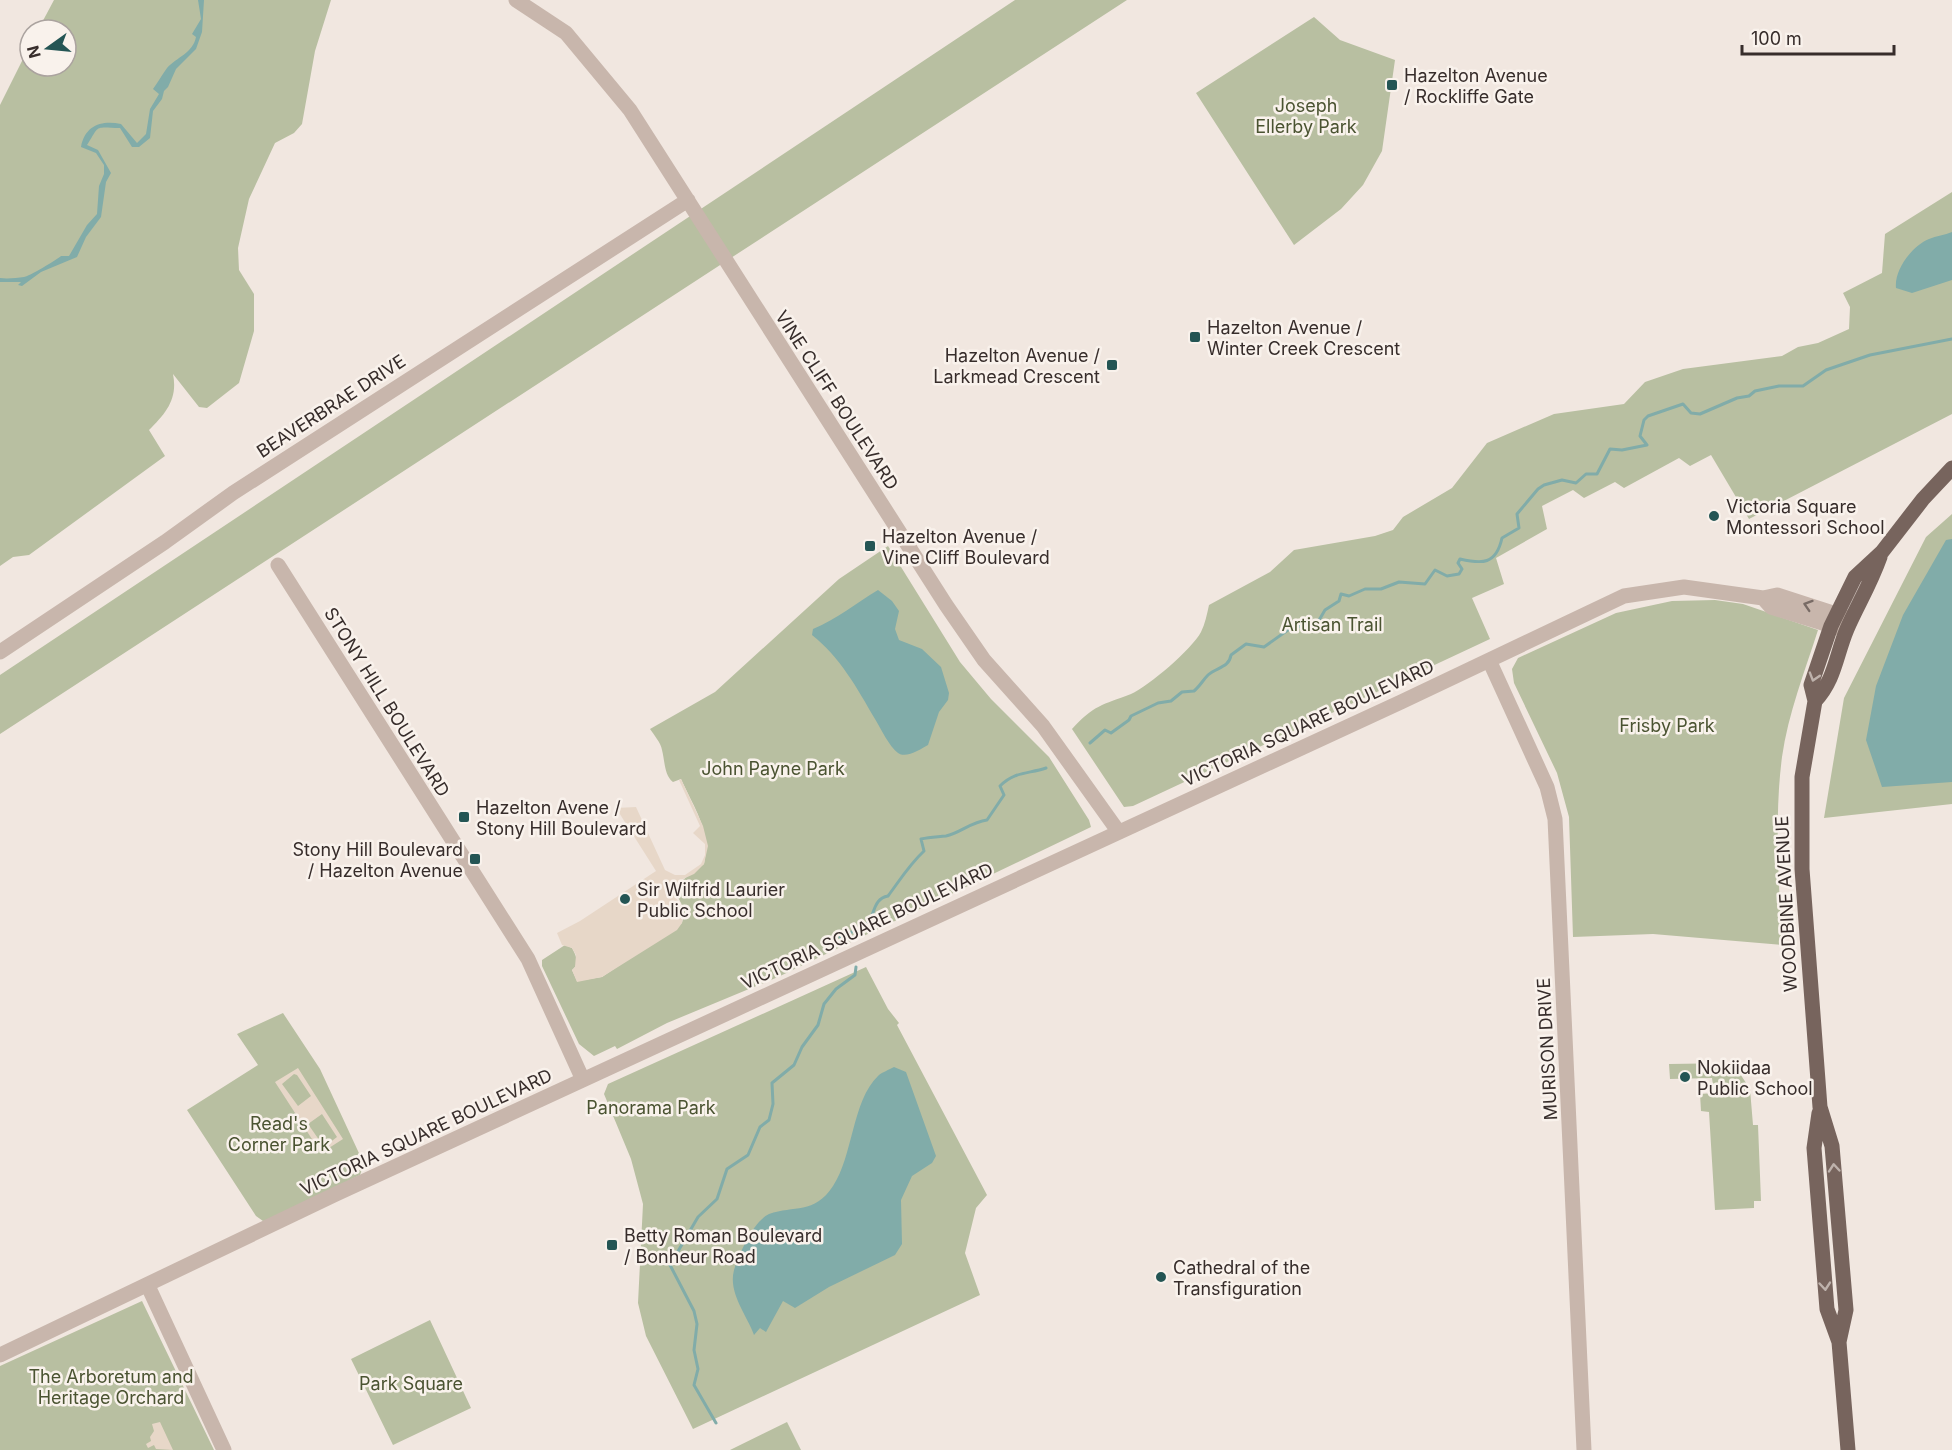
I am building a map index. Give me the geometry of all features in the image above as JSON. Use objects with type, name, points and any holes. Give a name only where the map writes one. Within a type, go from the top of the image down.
[{"type":"main road","name":"WOODBINE AVENUE","points":[[1848,1450],[1839,1342],[1827,1309],[1815,1158],[1820,1107],[1806,952],[1800,821],[1802,777],[1815,701],[1811,685],[1834,620],[1855,577],[1882,552],[1923,499],[1952,468]]},
{"type":"main road","name":"WOODBINE AVENUE","points":[[1815,701],[1828,688],[1849,625],[1869,588],[1882,552]]},
{"type":"street","name":"VINE CLIFF BOULEVARD","points":[[516,0],[566,33],[600,71],[630,110],[887,514],[978,651],[1043,726],[1118,831]]},
{"type":"street","name":"BEAVERBRAE DRIVE","points":[[0,652],[174,537],[233,493],[688,200]]},
{"type":"street","name":"STONY HILL BOULEVARD","points":[[278,565],[523,951],[583,1080]]},
{"type":"street","name":"VICTORIA SQUARE BOULEVARD","points":[[0,1354],[1624,596],[1684,587],[1763,598],[1777,595],[1849,625]]},
{"type":"street","name":"MURISON DRIVE","points":[[1488,660],[1547,787],[1555,819],[1584,1450]]},
{"type":"street","points":[[148,1286],[224,1450]]},
{"type":"green space","points":[[54,0],[331,0],[315,51],[302,124],[294,133],[275,143],[249,199],[238,248],[239,270],[254,294],[254,331],[239,383],[207,408],[199,407],[173,374],[174,391],[169,405],[161,418],[149,430],[165,456],[29,555],[13,557],[0,566],[0,105],[18,69],[18,78],[78,78],[78,18],[44,18]]},
{"type":"green space","points":[[1015,0],[1127,0],[0,734],[0,675]]},
{"type":"green space","name":"Joseph Ellerby Park","points":[[1314,17],[1340,40],[1395,60],[1382,151],[1363,185],[1341,209],[1294,245],[1196,93]]},
{"type":"green space","name":"Artisan Trail","points":[[1952,192],[1952,414],[1749,519],[1711,455],[1690,466],[1679,458],[1624,488],[1615,482],[1584,498],[1573,490],[1542,506],[1547,529],[1496,558],[1504,584],[1472,598],[1490,639],[1133,806],[1124,807],[1072,729],[1093,710],[1139,690],[1189,648],[1201,632],[1209,605],[1270,572],[1294,550],[1375,536],[1393,530],[1403,517],[1452,488],[1487,443],[1554,414],[1624,404],[1645,382],[1683,369],[1782,356],[1798,347],[1818,343],[1849,329],[1850,307],[1843,293],[1882,273],[1885,234]]},
{"type":"green space","points":[[1952,514],[1952,804],[1824,818],[1844,698],[1926,537]]},
{"type":"green space","name":"John Payne Park","points":[[888,546],[960,662],[991,699],[1049,757],[1089,820],[1091,827],[778,977],[667,1023],[617,1049],[615,1046],[594,1056],[579,1044],[542,966],[542,960],[565,945],[572,948],[576,956],[577,962],[572,970],[577,981],[602,977],[682,923],[682,905],[677,890],[688,875],[704,864],[705,841],[700,820],[681,779],[673,782],[668,776],[661,747],[650,729],[715,692],[839,579]]},
{"type":"green space","name":"Frisby Park","points":[[1715,600],[1743,604],[1818,630],[1793,709],[1782,757],[1778,828],[1782,945],[1653,934],[1573,937],[1569,817],[1557,773],[1514,683],[1512,669],[1518,658],[1616,613],[1672,601]]},
{"type":"green space","name":"Panorama Park","points":[[866,967],[888,1009],[899,1023],[897,1025],[987,1195],[976,1208],[965,1253],[980,1295],[693,1429],[646,1336],[638,1303],[643,1204],[631,1159],[604,1094],[608,1084]]},
{"type":"green space","name":"Read's Corner Park","points":[[283,1013],[320,1069],[364,1164],[360,1175],[263,1221],[256,1216],[187,1110],[258,1065],[237,1034]]},
{"type":"green space","points":[[1733,1063],[1750,1089],[1753,1125],[1758,1125],[1761,1201],[1754,1201],[1754,1208],[1715,1210],[1709,1112],[1701,1111],[1700,1094],[1714,1093],[1712,1078],[1670,1079],[1669,1064]]},
{"type":"green space","name":"The Arboretum and Heritage Orchard","points":[[142,1301],[214,1450],[0,1450],[0,1366]]},
{"type":"green space","name":"Park Square","points":[[430,1320],[471,1408],[393,1445],[351,1359]]},
{"type":"green space","points":[[787,1422],[801,1450],[730,1450]]},
{"type":"shaded area","points":[[681,779],[703,826],[708,846],[704,864],[694,874],[683,879],[676,889],[676,898],[683,910],[682,923],[677,930],[602,977],[577,982],[572,970],[575,967],[576,955],[572,948],[562,945],[557,933],[580,921],[656,871],[616,808],[636,807],[665,870],[675,875],[685,875],[701,864],[705,855],[705,844],[693,833],[700,826],[679,780]]},
{"type":"shaded area","points":[[298,1068],[343,1139],[321,1153],[275,1082]],"holes":[[[294,1074],[311,1096],[298,1106],[282,1084]],[[322,1114],[337,1137],[324,1147],[308,1124]]]},
{"type":"shaded area","points":[[160,1422],[173,1450],[156,1449],[154,1445],[148,1448],[146,1444],[151,1441],[150,1437],[154,1431],[152,1424]]},
{"type":"water","points":[[198,0],[204,0],[202,32],[196,49],[176,69],[162,99],[153,111],[150,138],[139,147],[132,147],[120,128],[101,128],[96,131],[87,145],[98,150],[111,173],[106,182],[101,217],[86,237],[77,257],[41,272],[22,286],[18,285],[21,282],[0,282],[0,278],[27,276],[61,256],[69,256],[87,225],[97,214],[99,186],[104,174],[104,165],[96,153],[81,147],[86,134],[95,126],[114,123],[121,124],[137,143],[146,134],[150,109],[159,94],[153,89],[167,68],[192,47],[196,37],[192,34],[201,19]]},
{"type":"water","points":[[1952,232],[1952,280],[1912,293],[1896,288],[1901,266],[1916,247],[1929,239]]},
{"type":"water","points":[[1952,539],[1952,782],[1882,787],[1866,740],[1876,686],[1903,615],[1946,540]]},
{"type":"water","points":[[878,590],[892,601],[899,611],[895,629],[899,640],[922,649],[941,667],[949,693],[948,700],[939,712],[928,745],[905,755],[901,755],[891,746],[847,674],[831,653],[812,635],[813,629]]},
{"type":"water","points":[[894,1067],[906,1072],[936,1156],[932,1163],[912,1176],[901,1200],[902,1244],[895,1255],[829,1287],[795,1308],[783,1301],[766,1332],[760,1328],[754,1335],[738,1302],[733,1285],[735,1267],[744,1245],[758,1223],[769,1214],[803,1208],[826,1195],[840,1174],[858,1114],[869,1087],[880,1075]]},
{"type":"waterway","points":[[1090,743],[1105,730],[1111,733],[1131,716],[1158,703],[1171,701],[1182,692],[1194,691],[1211,672],[1225,665],[1231,655],[1246,644],[1264,647],[1295,625],[1307,629],[1315,627],[1325,610],[1339,601],[1341,594],[1349,596],[1365,589],[1381,589],[1399,582],[1425,584],[1435,570],[1447,576],[1459,574],[1462,569],[1458,563],[1460,559],[1481,562],[1492,558],[1502,538],[1519,528],[1517,514],[1538,489],[1562,480],[1576,483],[1586,474],[1597,474],[1610,449],[1622,450],[1647,445],[1640,436],[1644,420],[1648,416],[1683,404],[1691,413],[1700,414],[1737,398],[1749,396],[1755,391],[1779,386],[1803,386],[1826,370],[1870,355],[1952,339]]},
{"type":"waterway","points":[[844,943],[840,937],[860,930],[867,924],[879,901],[888,896],[924,851],[921,839],[951,835],[987,820],[1004,795],[1000,786],[1017,775],[1046,768]]},
{"type":"waterway","points":[[716,1423],[694,1385],[698,1369],[694,1350],[697,1324],[694,1311],[670,1265],[698,1217],[717,1199],[727,1169],[748,1155],[760,1127],[769,1120],[773,1104],[772,1083],[794,1065],[802,1047],[818,1025],[824,1004],[836,989],[855,975],[856,967]]},
{"type":"place","name":"Hazelton Avenue / Rockliffe Gate","points":[[1392,85]]},
{"type":"place","name":"Hazelton Avenue / Winter Creek Crescent","points":[[1195,337]]},
{"type":"place","name":"Hazelton Avenue / Larkmead Crescent","points":[[1112,365]]},
{"type":"place","name":"Victoria Square Montessori School","points":[[1714,516]]},
{"type":"place","name":"Hazelton Avenue / Vine Cliff Boulevard","points":[[870,546]]},
{"type":"place","name":"Hazelton Avene / Stony Hill Boulevard","points":[[464,817]]},
{"type":"place","name":"Stony Hill Boulevard / Hazelton Avenue","points":[[475,859]]},
{"type":"place","name":"Sir Wilfrid Laurier Public School","points":[[625,899]]},
{"type":"place","name":"Nokiidaa Public School","points":[[1685,1077]]},
{"type":"place","name":"Betty Roman Boulevard / Bonheur Road","points":[[612,1245]]},
{"type":"place","name":"Cathedral of the Transfiguration","points":[[1161,1277]]}]
